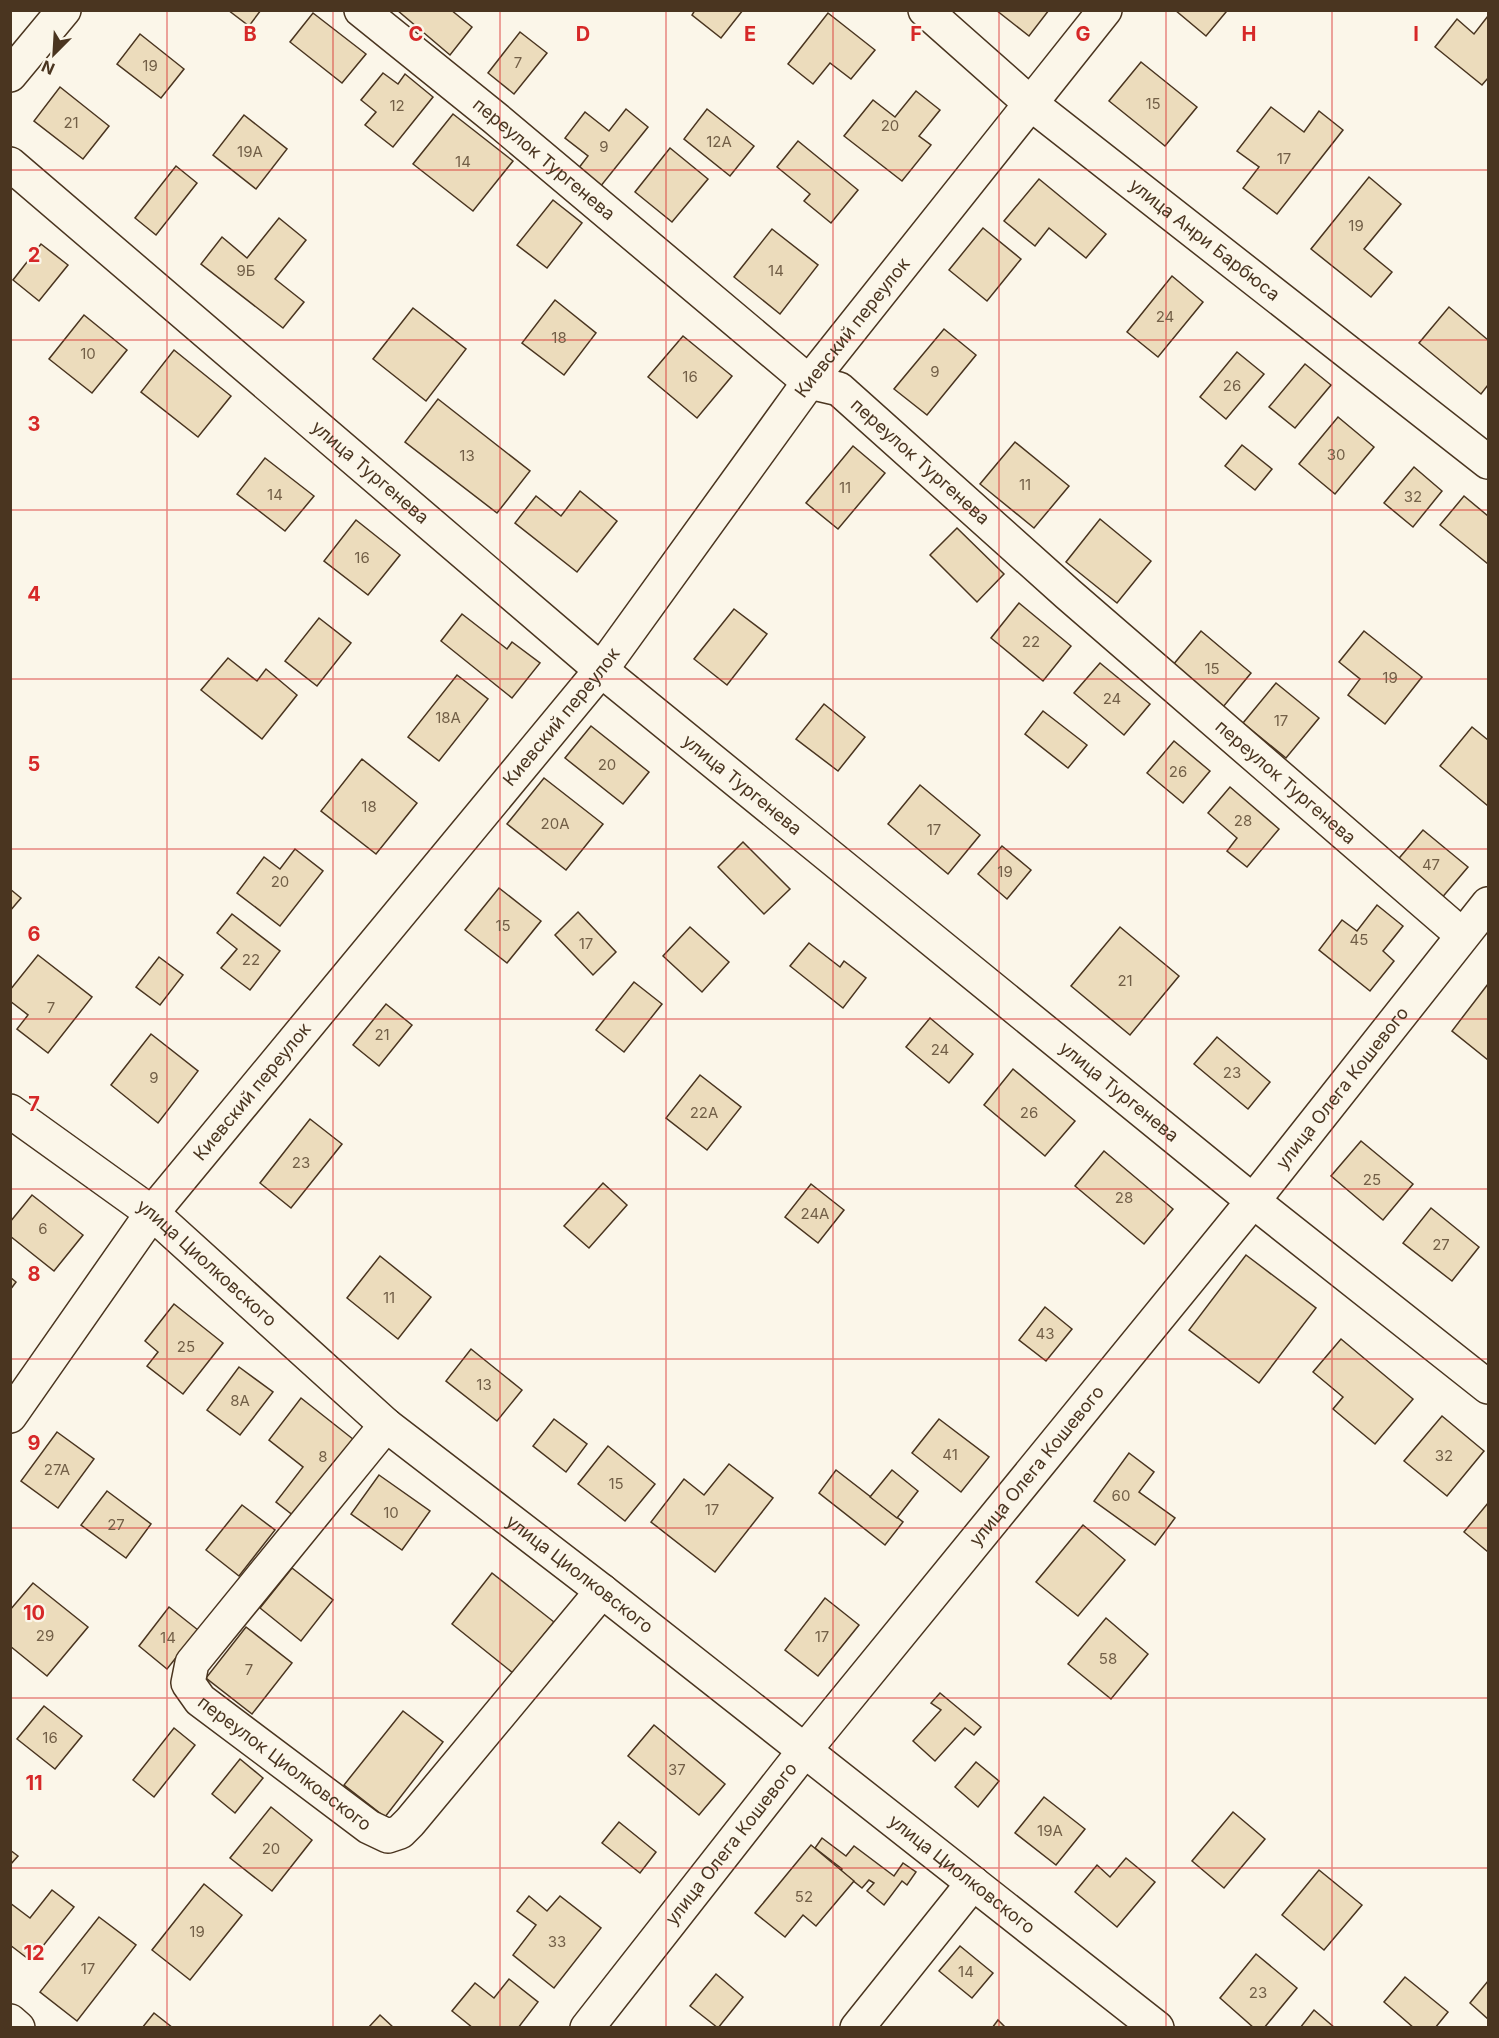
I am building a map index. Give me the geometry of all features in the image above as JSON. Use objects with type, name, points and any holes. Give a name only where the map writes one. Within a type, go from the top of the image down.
[{"type":"street","points":[[10,75],[64,10]]},
{"type":"street","name":"переулок Тургенева","points":[[361,10],[495,118],[808,382],[839,389],[1068,594],[1462,935]]},
{"type":"street","name":"улица Анри Барбюса","points":[[925,10],[1030,103],[1488,462]]},
{"type":"street","name":"Киевский переулок","points":[[10,1416],[152,1213],[601,670],[808,382],[1105,10]]},
{"type":"street","name":"улица Тургенева","points":[[10,164],[601,670],[1253,1202],[1488,1387]]},
{"type":"street","name":"улица Олега Кошевого","points":[[587,2028],[804,1750],[1253,1202],[1462,935],[1487,910]]},
{"type":"street","name":"улица Циолковского","points":[[10,1111],[152,1213],[386,1425],[602,1591],[1157,2028]]},
{"type":"street","name":"переулок Циолковского","points":[[386,1425],[192,1663],[188,1683],[200,1700],[369,1827],[388,1836],[400,1832],[410,1822],[602,1591]]},
{"type":"street","points":[[857,2028],[973,1883]]},
{"type":"street","points":[[10,2021],[18,2028]]},
{"type":"building","points":[[228,10],[261,10],[249,26]]},
{"type":"building","points":[[397,10],[451,10],[472,27],[450,55]]},
{"type":"building","points":[[695,10],[743,10],[721,38],[692,15]]},
{"type":"building","points":[[996,10],[1049,10],[1029,36]]},
{"type":"building","points":[[1175,10],[1224,10],[1226,12],[1206,36]]},
{"type":"building","points":[[313,13],[366,54],[342,83],[290,42]]},
{"type":"building","points":[[828,13],[875,50],[851,79],[830,63],[813,84],[788,64]]},
{"type":"building","points":[[1488,16],[1488,78],[1482,85],[1435,47],[1457,19],[1474,34]]},
{"type":"building","points":[[520,32],[547,53],[514,94],[488,73]]},
{"type":"building","points":[[140,34],[184,69],[161,98],[117,64]]},
{"type":"building","points":[[1141,62],[1197,107],[1165,146],[1109,101]]},
{"type":"building","points":[[383,73],[398,84],[405,74],[433,97],[393,147],[365,125],[376,112],[361,100]]},
{"type":"building","points":[[60,87],[109,126],[83,159],[34,121]]},
{"type":"building","points":[[916,91],[940,110],[919,136],[931,145],[902,181],[844,136],[873,100],[895,117]]},
{"type":"building","points":[[1271,107],[1304,132],[1319,111],[1343,130],[1277,214],[1243,188],[1259,167],[1237,151]]},
{"type":"building","points":[[626,109],[648,127],[600,187],[578,169],[588,156],[565,138],[585,112],[609,131]]},
{"type":"building","points":[[707,109],[754,146],[730,176],[684,139]]},
{"type":"building","points":[[453,114],[513,161],[473,211],[413,164]]},
{"type":"building","points":[[244,115],[287,149],[256,189],[213,155]]},
{"type":"building","points":[[798,141],[858,190],[831,223],[804,201],[810,194],[777,167]]},
{"type":"building","points":[[670,148],[708,179],[672,222],[635,192]]},
{"type":"building","points":[[176,166],[197,183],[156,235],[135,218]]},
{"type":"building","points":[[1369,177],[1401,204],[1364,249],[1392,272],[1371,297],[1311,249]]},
{"type":"building","points":[[1039,179],[1106,234],[1086,258],[1049,228],[1035,246],[1004,221]]},
{"type":"building","points":[[553,200],[582,223],[547,268],[517,245]]},
{"type":"building","points":[[279,218],[306,240],[275,279],[304,302],[283,328],[201,264],[222,237],[247,258]]},
{"type":"building","points":[[983,228],[1021,259],[987,301],[949,270]]},
{"type":"building","points":[[772,229],[818,265],[780,314],[734,277]]},
{"type":"building","points":[[41,244],[68,265],[39,301],[13,280]]},
{"type":"building","points":[[1172,276],[1203,302],[1158,357],[1127,332]]},
{"type":"building","points":[[555,300],[596,333],[564,375],[522,343]]},
{"type":"building","points":[[1449,307],[1488,340],[1488,385],[1481,394],[1419,343]]},
{"type":"building","points":[[413,308],[466,349],[426,401],[373,359]]},
{"type":"building","points":[[84,315],[127,350],[92,393],[49,359]]},
{"type":"building","points":[[944,329],[976,355],[927,415],[894,389]]},
{"type":"building","points":[[683,336],[732,376],[697,418],[648,377]]},
{"type":"building","points":[[174,350],[231,396],[198,437],[141,392]]},
{"type":"building","points":[[1237,352],[1264,374],[1226,419],[1200,397]]},
{"type":"building","points":[[1305,364],[1331,385],[1295,428],[1269,407]]},
{"type":"building","points":[[438,399],[530,471],[497,513],[405,442]]},
{"type":"building","points":[[1338,417],[1374,447],[1335,494],[1299,464]]},
{"type":"building","points":[[1015,442],[1069,486],[1034,528],[980,484]]},
{"type":"building","points":[[1242,445],[1272,469],[1255,490],[1225,466]]},
{"type":"building","points":[[853,446],[885,473],[838,529],[806,503]]},
{"type":"building","points":[[265,458],[314,496],[285,531],[237,494]]},
{"type":"building","points":[[1414,467],[1442,491],[1413,527],[1384,503]]},
{"type":"building","points":[[580,491],[617,521],[577,572],[515,523],[536,496],[561,516]]},
{"type":"building","points":[[1464,496],[1488,516],[1488,564],[1440,525]]},
{"type":"building","points":[[1100,519],[1151,561],[1117,603],[1066,562]]},
{"type":"building","points":[[356,520],[400,555],[368,595],[324,561]]},
{"type":"building","points":[[957,528],[1004,574],[977,602],[930,555]]},
{"type":"building","points":[[1019,603],[1071,646],[1043,681],[991,638]]},
{"type":"building","points":[[734,609],[767,634],[727,685],[694,659]]},
{"type":"building","points":[[462,614],[507,649],[512,642],[540,663],[512,698],[441,641]]},
{"type":"building","points":[[319,618],[351,643],[317,686],[285,661]]},
{"type":"building","points":[[1201,631],[1251,673],[1223,707],[1173,665]]},
{"type":"building","points":[[1364,631],[1422,677],[1385,724],[1348,695],[1360,679],[1339,662]]},
{"type":"building","points":[[228,658],[257,681],[266,669],[297,695],[262,739],[201,690]]},
{"type":"building","points":[[1100,663],[1150,704],[1124,735],[1074,693]]},
{"type":"building","points":[[457,675],[488,699],[439,761],[408,737]]},
{"type":"building","points":[[1276,683],[1319,718],[1286,758],[1243,723]]},
{"type":"building","points":[[824,704],[865,737],[838,771],[796,739]]},
{"type":"building","points":[[1043,711],[1087,745],[1068,768],[1025,734]]},
{"type":"building","points":[[591,726],[649,772],[623,804],[565,758]]},
{"type":"building","points":[[1472,727],[1488,740],[1488,806],[1440,766]]},
{"type":"building","points":[[1174,741],[1210,771],[1183,803],[1147,773]]},
{"type":"building","points":[[362,759],[417,803],[376,854],[321,811]]},
{"type":"building","points":[[544,778],[603,824],[566,870],[507,824]]},
{"type":"building","points":[[920,785],[980,835],[948,874],[888,824]]},
{"type":"building","points":[[1230,787],[1279,829],[1247,867],[1227,851],[1237,838],[1208,813]]},
{"type":"building","points":[[1423,830],[1468,867],[1440,900],[1395,863]]},
{"type":"building","points":[[743,842],[790,889],[764,914],[718,867]]},
{"type":"building","points":[[1002,846],[1031,870],[1007,899],[978,874]]},
{"type":"building","points":[[295,849],[323,871],[280,926],[237,893],[264,857],[280,869]]},
{"type":"building","points":[[499,888],[541,921],[507,963],[465,930]]},
{"type":"building","points":[[10,889],[21,898],[10,911]]},
{"type":"building","points":[[1377,905],[1403,926],[1383,951],[1394,961],[1370,991],[1319,950],[1342,920],[1357,931]]},
{"type":"building","points":[[578,912],[616,952],[593,975],[555,935]]},
{"type":"building","points":[[232,914],[280,951],[250,990],[221,968],[237,949],[217,933]]},
{"type":"building","points":[[690,927],[729,962],[702,992],[663,956]]},
{"type":"building","points":[[1120,927],[1179,976],[1130,1035],[1071,986]]},
{"type":"building","points":[[809,943],[840,967],[844,961],[866,978],[843,1008],[790,966]]},
{"type":"building","points":[[38,955],[92,997],[48,1053],[17,1029],[28,1015],[10,1001],[10,990]]},
{"type":"building","points":[[159,957],[183,975],[160,1005],[136,987]]},
{"type":"building","points":[[634,982],[662,1004],[624,1052],[596,1030]]},
{"type":"building","points":[[1488,984],[1488,1060],[1452,1031]]},
{"type":"building","points":[[386,1004],[412,1025],[379,1066],[353,1045]]},
{"type":"building","points":[[930,1018],[973,1054],[949,1083],[906,1047]]},
{"type":"building","points":[[151,1034],[198,1071],[158,1123],[111,1085]]},
{"type":"building","points":[[1217,1037],[1270,1082],[1248,1109],[1194,1064]]},
{"type":"building","points":[[1013,1069],[1075,1121],[1045,1156],[984,1105]]},
{"type":"building","points":[[700,1075],[741,1107],[707,1150],[666,1118]]},
{"type":"building","points":[[310,1119],[342,1144],[291,1208],[260,1183]]},
{"type":"building","points":[[1361,1141],[1413,1184],[1383,1220],[1331,1176]]},
{"type":"building","points":[[1104,1151],[1173,1209],[1144,1244],[1075,1186]]},
{"type":"building","points":[[603,1183],[627,1205],[589,1248],[564,1226]]},
{"type":"building","points":[[811,1184],[844,1210],[818,1243],[785,1217]]},
{"type":"building","points":[[32,1195],[83,1235],[54,1271],[10,1236],[10,1222]]},
{"type":"building","points":[[1431,1208],[1479,1247],[1452,1281],[1403,1243]]},
{"type":"building","points":[[1246,1255],[1316,1308],[1259,1383],[1189,1330]]},
{"type":"building","points":[[380,1256],[431,1297],[398,1339],[347,1298]]},
{"type":"building","points":[[10,1277],[16,1282],[10,1290]]},
{"type":"building","points":[[174,1304],[223,1343],[183,1394],[147,1366],[158,1352],[145,1341]]},
{"type":"building","points":[[1045,1307],[1072,1329],[1046,1361],[1019,1340]]},
{"type":"building","points":[[1341,1339],[1413,1399],[1375,1444],[1333,1409],[1343,1397],[1313,1372]]},
{"type":"building","points":[[471,1349],[522,1390],[497,1421],[446,1381]]},
{"type":"building","points":[[239,1367],[273,1392],[240,1435],[207,1410]]},
{"type":"building","points":[[301,1398],[363,1447],[303,1523],[276,1502],[303,1467],[269,1440]]},
{"type":"building","points":[[1442,1416],[1484,1451],[1447,1496],[1404,1461]]},
{"type":"building","points":[[554,1419],[587,1444],[566,1472],[533,1446]]},
{"type":"building","points":[[939,1419],[989,1457],[961,1492],[912,1453]]},
{"type":"building","points":[[57,1432],[94,1459],[58,1508],[21,1481]]},
{"type":"building","points":[[608,1446],[655,1484],[625,1521],[578,1484]]},
{"type":"building","points":[[1129,1453],[1154,1472],[1139,1492],[1175,1518],[1155,1545],[1094,1501]]},
{"type":"building","points":[[729,1464],[773,1498],[715,1572],[651,1522],[684,1479],[704,1495]]},
{"type":"building","points":[[836,1470],[903,1522],[885,1545],[819,1493]]},
{"type":"building","points":[[892,1470],[918,1491],[897,1518],[870,1497]]},
{"type":"building","points":[[379,1475],[430,1511],[402,1550],[351,1514]]},
{"type":"building","points":[[107,1491],[151,1524],[126,1558],[81,1525]]},
{"type":"building","points":[[1488,1503],[1488,1552],[1464,1532]]},
{"type":"building","points":[[242,1505],[275,1530],[239,1576],[206,1550]]},
{"type":"building","points":[[1083,1525],[1125,1560],[1078,1616],[1036,1582]]},
{"type":"building","points":[[292,1568],[333,1600],[301,1641],[260,1608]]},
{"type":"building","points":[[492,1573],[554,1622],[513,1673],[452,1624]]},
{"type":"building","points":[[33,1583],[88,1627],[47,1676],[10,1646],[10,1610]]},
{"type":"building","points":[[825,1598],[859,1625],[818,1676],[785,1650]]},
{"type":"building","points":[[169,1607],[198,1630],[167,1669],[139,1646]]},
{"type":"building","points":[[1106,1618],[1148,1654],[1111,1699],[1068,1664]]},
{"type":"building","points":[[246,1627],[292,1663],[252,1714],[206,1678]]},
{"type":"building","points":[[940,1693],[981,1727],[974,1735],[965,1728],[935,1761],[913,1741],[941,1710],[931,1703]]},
{"type":"building","points":[[44,1706],[82,1736],[55,1769],[17,1739]]},
{"type":"building","points":[[403,1711],[443,1742],[385,1817],[344,1785]]},
{"type":"building","points":[[654,1725],[725,1784],[699,1815],[628,1756]]},
{"type":"building","points":[[174,1728],[195,1745],[154,1797],[133,1780]]},
{"type":"building","points":[[240,1759],[263,1778],[235,1813],[212,1794]]},
{"type":"building","points":[[976,1762],[999,1781],[978,1807],[955,1787]]},
{"type":"building","points":[[1044,1797],[1085,1829],[1056,1865],[1015,1833]]},
{"type":"building","points":[[271,1807],[312,1840],[272,1891],[230,1858]]},
{"type":"building","points":[[1233,1812],[1265,1839],[1224,1888],[1192,1861]]},
{"type":"building","points":[[619,1822],[656,1852],[640,1873],[602,1843]]},
{"type":"building","points":[[822,1838],[846,1856],[854,1846],[894,1876],[903,1863],[916,1872],[907,1885],[902,1881],[884,1905],[867,1891],[874,1883],[869,1880],[862,1888],[815,1848]]},
{"type":"building","points":[[811,1845],[854,1881],[816,1926],[803,1915],[785,1937],[755,1913]]},
{"type":"building","points":[[10,1850],[18,1856],[10,1865]]},
{"type":"building","points":[[1126,1858],[1155,1882],[1117,1927],[1075,1892],[1097,1865],[1110,1877]]},
{"type":"building","points":[[1319,1870],[1362,1905],[1324,1950],[1282,1915]]},
{"type":"building","points":[[204,1884],[242,1915],[190,1980],[152,1950]]},
{"type":"building","points":[[52,1890],[74,1907],[31,1961],[10,1945],[10,1903],[30,1918]]},
{"type":"building","points":[[529,1896],[547,1911],[560,1896],[601,1928],[554,1988],[513,1955],[536,1925],[517,1911]]},
{"type":"building","points":[[99,1917],[136,1945],[77,2021],[40,1992]]},
{"type":"building","points":[[960,1946],[993,1973],[972,1998],[939,1971]]},
{"type":"building","points":[[1256,1954],[1297,1988],[1264,2028],[1254,2028],[1220,1998]]},
{"type":"building","points":[[716,1974],[743,1997],[718,2028],[690,2006]]},
{"type":"building","points":[[1405,1977],[1448,2012],[1435,2028],[1414,2028],[1384,2002]]},
{"type":"building","points":[[509,1979],[538,2002],[518,2028],[473,2028],[452,2011],[475,1983],[494,1998]]},
{"type":"building","points":[[1488,1981],[1488,2019],[1470,2003]]},
{"type":"building","points":[[1314,2010],[1335,2028],[1300,2028]]},
{"type":"building","points":[[154,2013],[173,2028],[142,2028]]},
{"type":"building","points":[[380,2015],[394,2028],[368,2028]]},
{"type":"building","points":[[998,2020],[1006,2028],[992,2028]]}]
